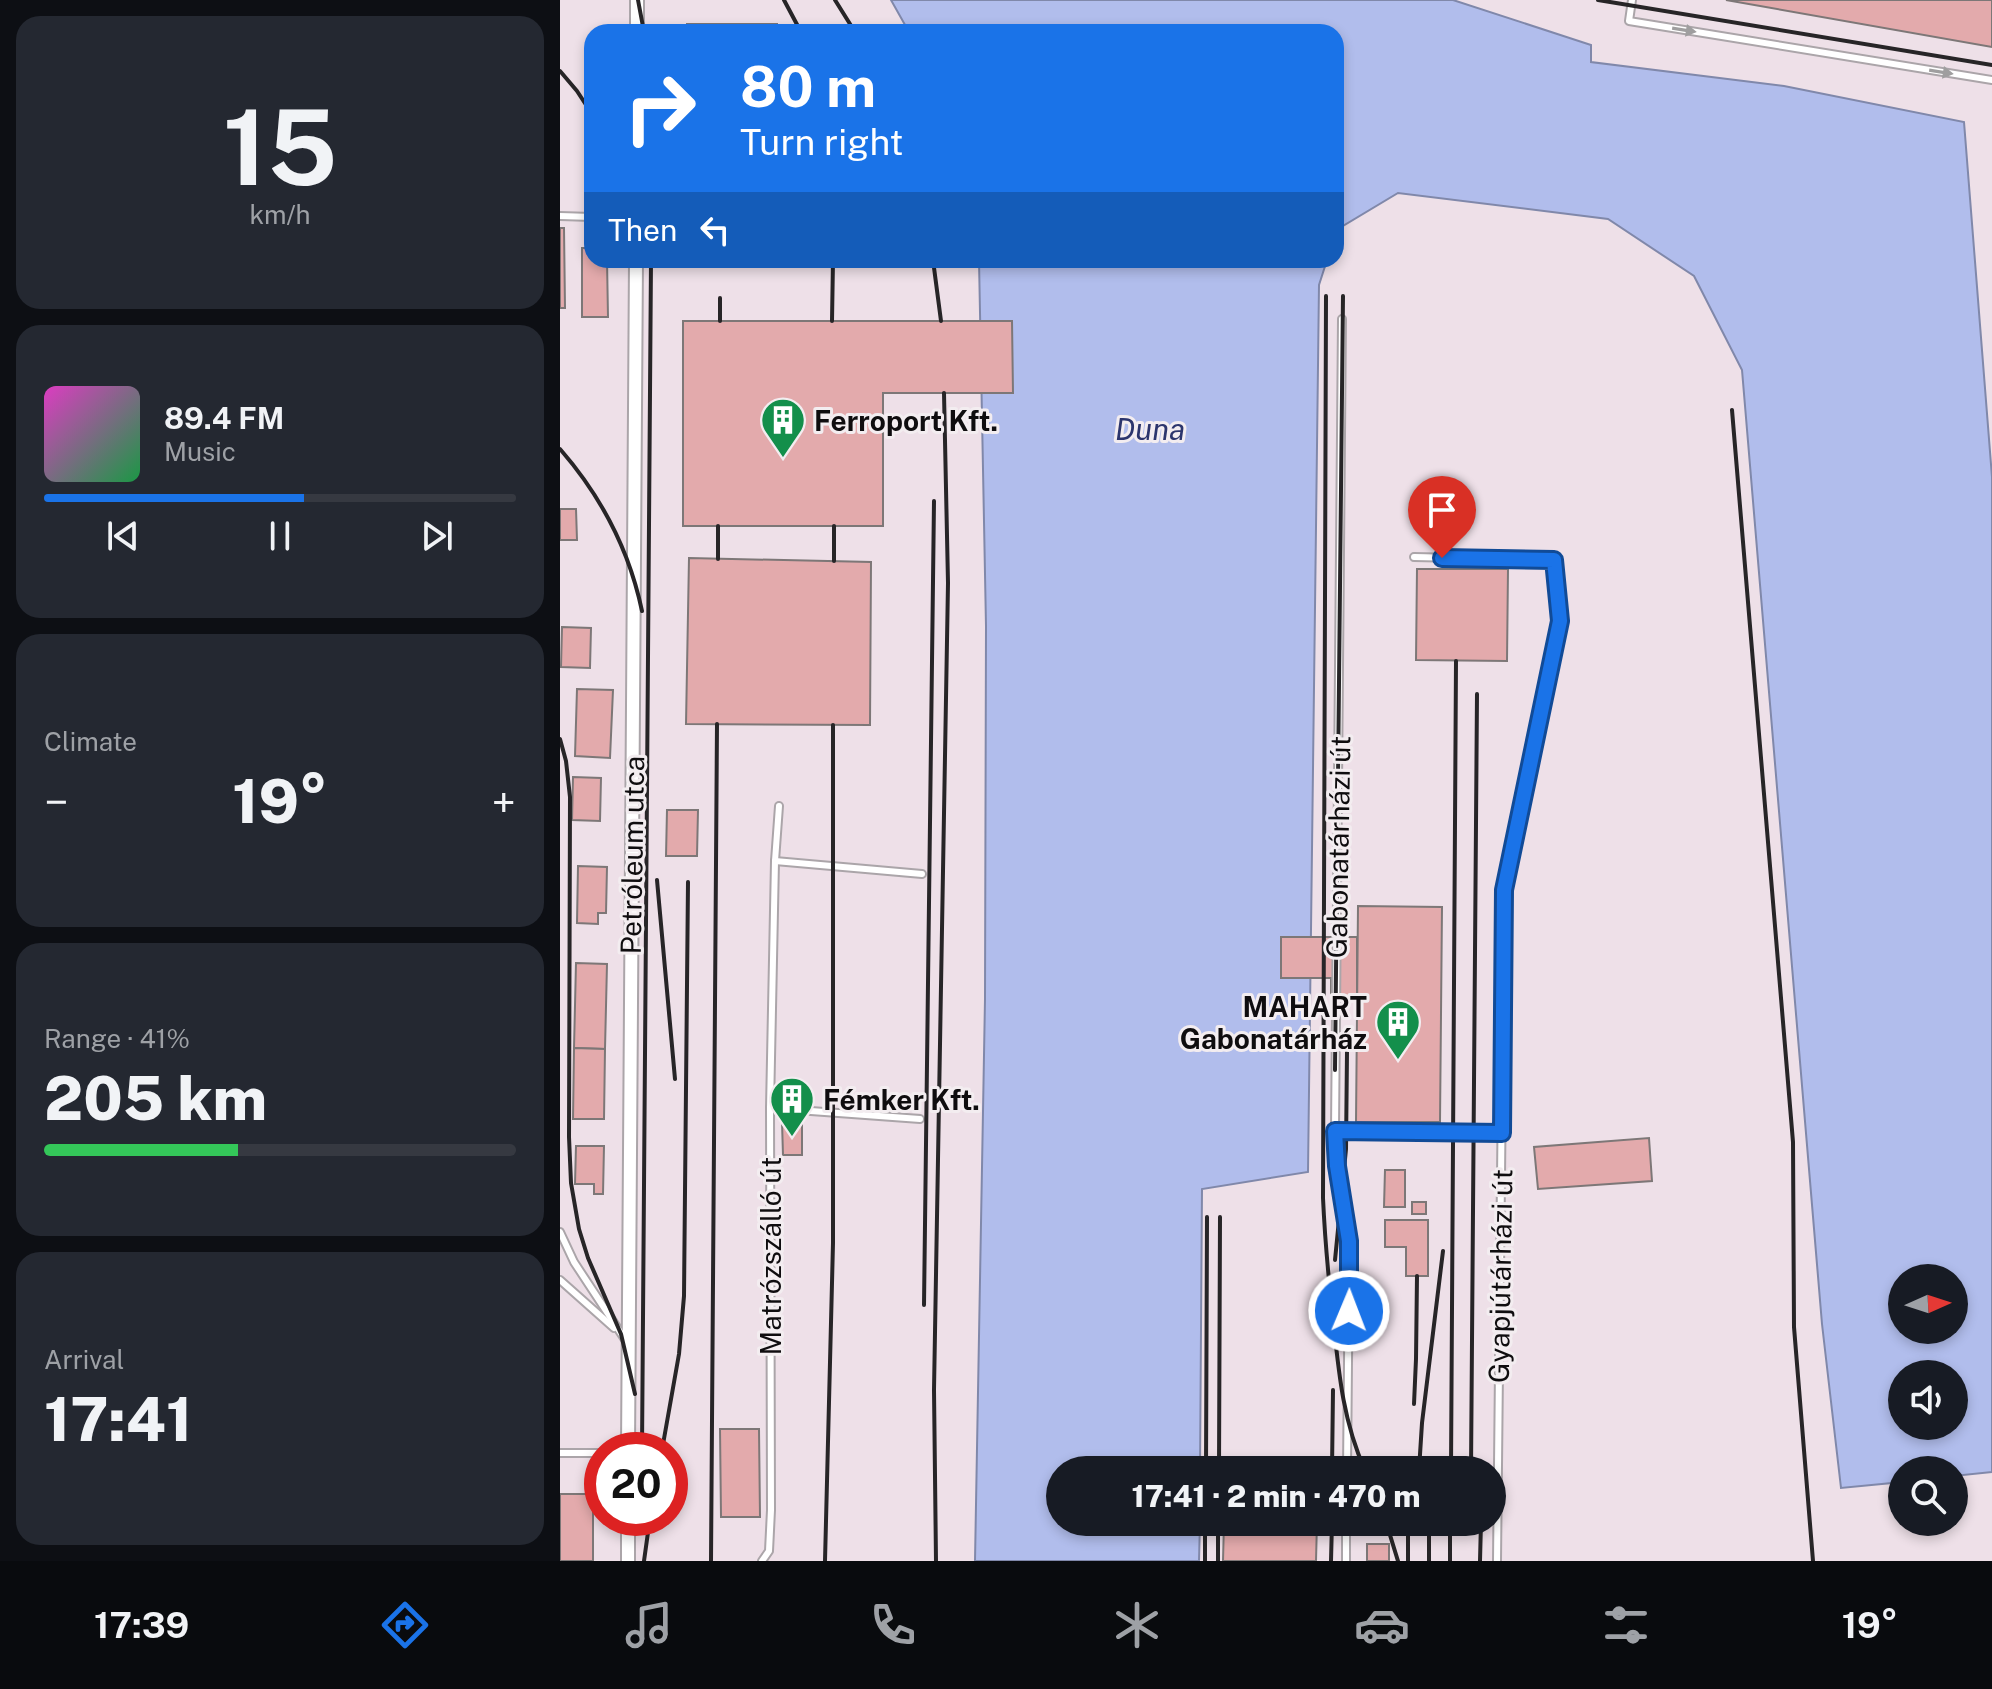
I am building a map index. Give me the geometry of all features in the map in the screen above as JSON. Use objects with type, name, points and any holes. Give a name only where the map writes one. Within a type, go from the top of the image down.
[{"type":"street","points":[[637,0],[637,24]]},
{"type":"street","name":"Petróleum utca","points":[[628,1432],[625,1339],[636,268]]},
{"type":"street","points":[[628,1536],[628,1561]]},
{"type":"lane","points":[[1632,0],[1629,21],[1992,80]]},
{"type":"lane","points":[[560,216],[584,217]]},
{"type":"lane","name":"Gabonatárházi út","points":[[1342,319],[1335,1131],[1349,1255],[1347,1456]]},
{"type":"lane","name":"Gyapjútárházi út","points":[[1414,557],[1554,560],[1560,621],[1504,890],[1497,1561]]},
{"type":"lane","name":"Matrózszálló út","points":[[762,1561],[769,1551],[771,1510],[770,1108],[779,806]]},
{"type":"lane","points":[[775,861],[922,874]]},
{"type":"lane","points":[[770,1108],[920,1119]]},
{"type":"lane","points":[[1335,1131],[1502,1133]]},
{"type":"lane","points":[[560,1232],[574,1262],[625,1339]]},
{"type":"lane","points":[[560,1280],[625,1339]]},
{"type":"lane","points":[[560,1453],[584,1453]]},
{"type":"lane","points":[[1346,1536],[1346,1561]]},
{"type":"shaded area","points":[[560,0],[891,0],[904,24],[584,24],[584,268],[979,268],[986,626],[985,999],[975,1561],[560,1561]]},
{"type":"shaded area","points":[[1453,0],[1992,0],[1992,477],[1964,122],[1784,86],[1591,62],[1590,44]]},
{"type":"shaded area","points":[[1398,193],[1608,219],[1694,276],[1742,370],[1822,1324],[1840,1488],[1888,1483],[1888,1536],[1968,1536],[1968,1475],[1992,1472],[1992,1561],[1199,1561],[1200,1536],[1506,1536],[1506,1456],[1200,1456],[1202,1189],[1308,1172],[1319,285],[1324,268],[1344,268],[1344,225]]},
{"type":"water","points":[[891,0],[1453,0],[1591,45],[1591,62],[1784,86],[1964,122],[1992,477],[1992,1472],[1968,1475],[1968,1456],[1888,1456],[1888,1483],[1841,1488],[1822,1324],[1742,370],[1694,276],[1608,219],[1398,193],[1344,225],[1344,24],[904,24]]},
{"type":"water","name":"Duna","points":[[979,268],[1324,268],[1319,285],[1308,1172],[1202,1189],[1200,1456],[1046,1456],[1046,1536],[1200,1536],[1199,1561],[975,1561],[985,999],[986,626]]},
{"type":"building","points":[[1726,0],[1992,0],[1992,47]]},
{"type":"building","points":[[560,228],[564,228],[565,308],[560,308]]},
{"type":"building","points":[[584,248],[584,268],[607,268],[608,317],[582,317]]},
{"type":"building","name":"Ferroport Kft.","points":[[683,321],[1012,321],[1013,393],[883,393],[883,526],[683,526]]},
{"type":"building","points":[[560,509],[576,509],[577,540],[560,540]]},
{"type":"building","points":[[689,558],[871,562],[870,725],[686,724]]},
{"type":"building","points":[[1417,569],[1508,569],[1507,661],[1416,660]]},
{"type":"building","points":[[562,627],[591,628],[590,668],[561,667]]},
{"type":"building","points":[[577,689],[613,690],[610,758],[575,756]]},
{"type":"building","points":[[573,777],[601,778],[600,821],[572,820]]},
{"type":"building","points":[[667,810],[698,810],[697,856],[666,856]]},
{"type":"building","points":[[578,866],[607,867],[606,913],[598,913],[598,924],[577,923]]},
{"type":"building","name":"MAHART Gabonatárház","points":[[1358,906],[1442,907],[1440,1122],[1356,1122]]},
{"type":"building","points":[[1281,937],[1357,937],[1357,1000],[1331,1000],[1331,978],[1281,978]]},
{"type":"building","points":[[576,963],[607,964],[605,1049],[574,1048]]},
{"type":"building","points":[[574,1048],[605,1049],[604,1119],[573,1119]]},
{"type":"building","name":"Fémker Kft.","points":[[802,1121],[802,1155],[783,1155],[782,1122]]},
{"type":"building","points":[[1649,1138],[1652,1181],[1538,1189],[1534,1147]]},
{"type":"building","points":[[576,1146],[604,1146],[603,1194],[594,1194],[594,1184],[575,1184]]},
{"type":"building","points":[[1385,1170],[1405,1170],[1405,1207],[1384,1207]]},
{"type":"building","points":[[1412,1202],[1426,1202],[1426,1214],[1412,1214]]},
{"type":"building","points":[[1385,1220],[1428,1220],[1428,1276],[1406,1276],[1406,1247],[1385,1247]]},
{"type":"building","points":[[720,1429],[759,1429],[760,1517],[721,1517]]},
{"type":"building","points":[[560,1494],[584,1494],[584,1536],[593,1536],[593,1561],[560,1561]]},
{"type":"building","points":[[1224,1536],[1317,1536],[1316,1561],[1223,1561]]},
{"type":"building","points":[[1367,1544],[1389,1544],[1389,1561],[1367,1561]]},
{"type":"railway","points":[[638,0],[642,24]]},
{"type":"railway","points":[[784,0],[797,24]]},
{"type":"railway","points":[[835,0],[850,24]]},
{"type":"railway","points":[[1598,0],[1992,65]]},
{"type":"railway","points":[[560,71],[584,102]]},
{"type":"railway","points":[[642,1432],[651,268]]},
{"type":"railway","points":[[832,321],[833,268]]},
{"type":"railway","points":[[934,268],[941,321]]},
{"type":"railway","points":[[1326,296],[1323,1198],[1340,1382],[1359,1456]]},
{"type":"railway","points":[[1335,1070],[1343,296]]},
{"type":"railway","points":[[720,298],[720,321]]},
{"type":"railway","points":[[936,1561],[934,1390],[948,583],[944,393]]},
{"type":"railway","points":[[1732,410],[1793,1142],[1794,1327],[1813,1561]]},
{"type":"railway","points":[[560,449],[588,485],[612,524],[642,611]]},
{"type":"railway","points":[[924,1305],[934,501]]},
{"type":"railway","points":[[718,526],[718,559]]},
{"type":"railway","points":[[834,526],[834,561]]},
{"type":"railway","points":[[1451,1456],[1456,661]]},
{"type":"railway","points":[[1471,1456],[1477,694]]},
{"type":"railway","points":[[711,1561],[717,724]]},
{"type":"railway","points":[[825,1561],[833,1243],[833,725]]},
{"type":"railway","points":[[560,739],[570,797],[571,1183],[579,1229],[588,1258],[621,1334],[635,1394]]},
{"type":"railway","points":[[657,880],[675,1079]]},
{"type":"railway","points":[[665,1432],[679,1354],[684,1296],[688,882]]},
{"type":"railway","points":[[1335,1260],[1346,1149],[1347,1052]]},
{"type":"railway","points":[[1206,1456],[1207,1217]]},
{"type":"railway","points":[[1219,1456],[1220,1217]]},
{"type":"railway","points":[[1420,1456],[1443,1251]]},
{"type":"railway","points":[[1414,1404],[1417,1276]]},
{"type":"railway","points":[[1332,1456],[1333,1390]]},
{"type":"railway","points":[[644,1561],[647,1536]]},
{"type":"railway","points":[[1205,1536],[1205,1561]]},
{"type":"railway","points":[[1218,1536],[1218,1561]]},
{"type":"railway","points":[[1331,1561],[1332,1536]]},
{"type":"railway","points":[[1390,1536],[1398,1561]]},
{"type":"railway","points":[[1408,1536],[1408,1561]]},
{"type":"railway","points":[[1429,1536],[1429,1561]]},
{"type":"railway","points":[[1450,1536],[1450,1561]]},
{"type":"railway","points":[[1480,1561],[1481,1536]]},
{"type":"place","name":"Ferroport Kft.","points":[[783,459]]},
{"type":"place","name":"MAHART Gabonatárház","points":[[1398,1061]]},
{"type":"place","name":"Fémker Kft.","points":[[792,1138]]},
{"type":"route","points":[[1349,1311],[1349,1241],[1337,1166],[1335,1131],[1502,1133],[1504,890],[1560,621],[1554,560],[1442,558]]}]
